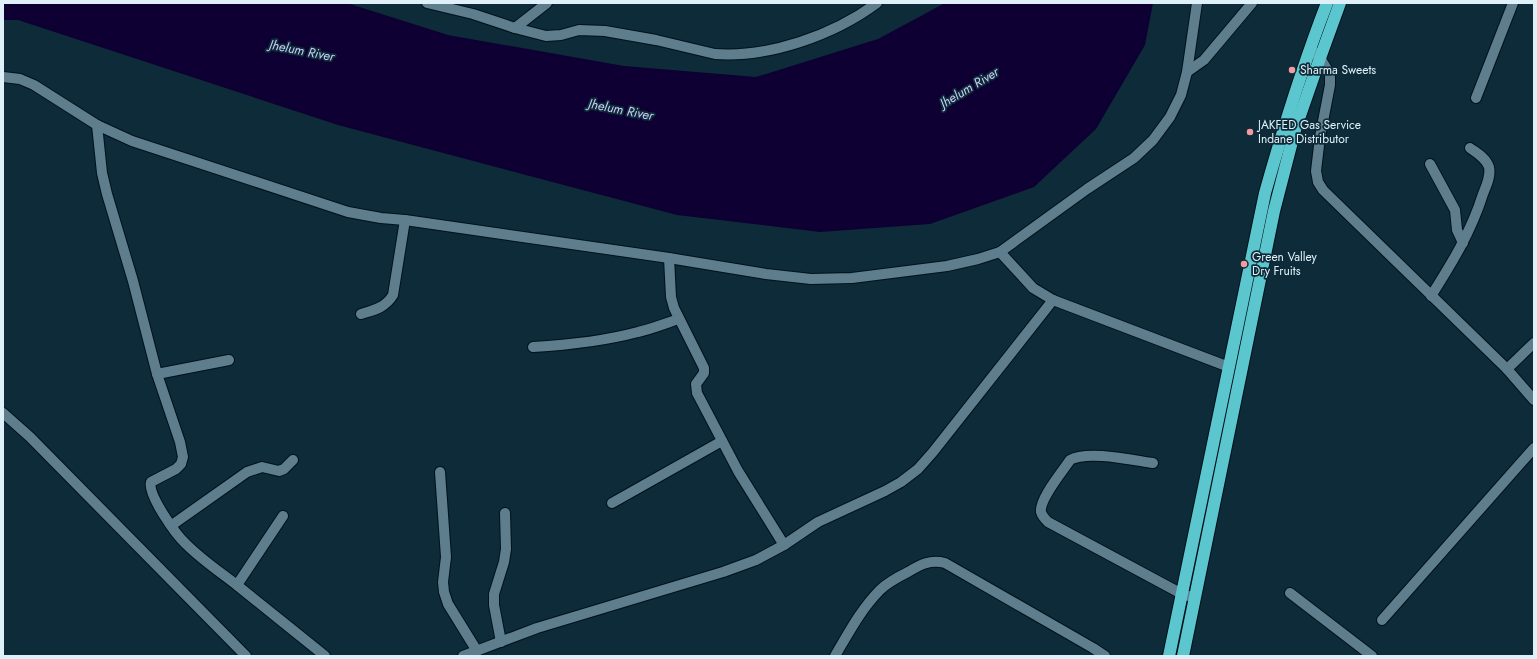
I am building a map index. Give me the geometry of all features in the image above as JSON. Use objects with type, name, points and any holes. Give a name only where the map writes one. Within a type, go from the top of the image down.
[{"type":"highway","points":[[1169,656],[1265,193],[1283,129],[1310,48],[1327,3]]},
{"type":"highway","points":[[1183,656],[1274,211],[1296,130],[1340,3]]},
{"type":"street","points":[[427,3],[474,14],[515,28],[546,36],[561,35],[579,30],[605,31],[715,54],[737,55],[778,49],[809,39],[839,26],[877,3]]},
{"type":"street","points":[[515,28],[547,3]]},
{"type":"street","points":[[3,76],[20,79],[34,85],[97,125],[146,146],[348,212],[381,218],[405,220],[669,258],[766,274],[811,279],[852,278],[940,267],[978,259],[1000,252],[1087,189],[1134,158],[1153,140],[1170,117],[1181,95],[1187,72],[1197,3]]},
{"type":"street","points":[[1187,72],[1204,60],[1252,3]]},
{"type":"street","points":[[1476,98],[1514,3]]},
{"type":"street","points":[[1310,48],[1320,58],[1330,74],[1330,85],[1320,137],[1316,171],[1318,182],[1328,196],[1507,369],[1534,400]]},
{"type":"street","points":[[97,125],[102,173],[107,194],[134,281],[157,374],[180,442],[183,457],[181,464],[176,469],[154,480],[150,484],[160,510],[185,543],[202,559],[237,585],[325,656]]},
{"type":"street","points":[[1431,296],[1463,243],[1478,210],[1489,177],[1489,171],[1485,160],[1470,148]]},
{"type":"street","points":[[1430,164],[1455,210],[1457,230],[1463,243]]},
{"type":"street","points":[[361,314],[384,306],[389,302],[393,295],[405,220]]},
{"type":"street","points":[[1000,252],[1033,288],[1053,300],[1229,367]]},
{"type":"street","points":[[669,258],[671,297],[674,308],[704,368],[704,373],[696,384],[697,393],[738,471],[784,545]]},
{"type":"street","points":[[464,656],[537,628],[723,572],[756,560],[784,545],[818,522],[901,482],[918,469],[938,446],[1053,300]]},
{"type":"street","points":[[533,347],[572,344],[606,339],[638,332],[679,319]]},
{"type":"street","points":[[1507,369],[1534,343]]},
{"type":"street","points":[[157,374],[229,360]]},
{"type":"street","points":[[3,413],[30,437],[246,656]]},
{"type":"street","points":[[612,504],[722,441]]},
{"type":"street","points":[[1382,620],[1534,448]]},
{"type":"street","points":[[1153,463],[1087,455],[1075,457],[1070,460],[1045,498],[1041,506],[1041,513],[1048,522],[1182,594],[1195,598]]},
{"type":"street","points":[[172,525],[247,472],[262,467],[279,471],[284,469],[293,460]]},
{"type":"street","points":[[440,472],[446,557],[443,582],[444,592],[448,604],[477,651]]},
{"type":"street","points":[[500,642],[494,605],[494,594],[504,562],[506,549],[505,513]]},
{"type":"street","points":[[237,585],[283,516]]},
{"type":"street","points":[[835,656],[864,608],[880,590],[895,579],[923,563],[931,561],[945,563],[1093,648],[1104,656]]},
{"type":"street","points":[[1290,593],[1372,656]]},
{"type":"water","name":"Jhelum River","points":[[3,3],[347,3],[448,35],[624,66],[756,77],[878,39],[945,3],[1153,3],[1145,45],[1096,129],[1034,187],[930,224],[820,232],[677,215],[338,125],[18,20],[3,20]]},
{"type":"place","name":"Sharma Sweets","points":[[1292,70]]},
{"type":"place","name":"JAKFED Gas Service Indane Distributor","points":[[1250,132]]},
{"type":"place","name":"Green Valley Dry Fruits","points":[[1244,264]]}]
